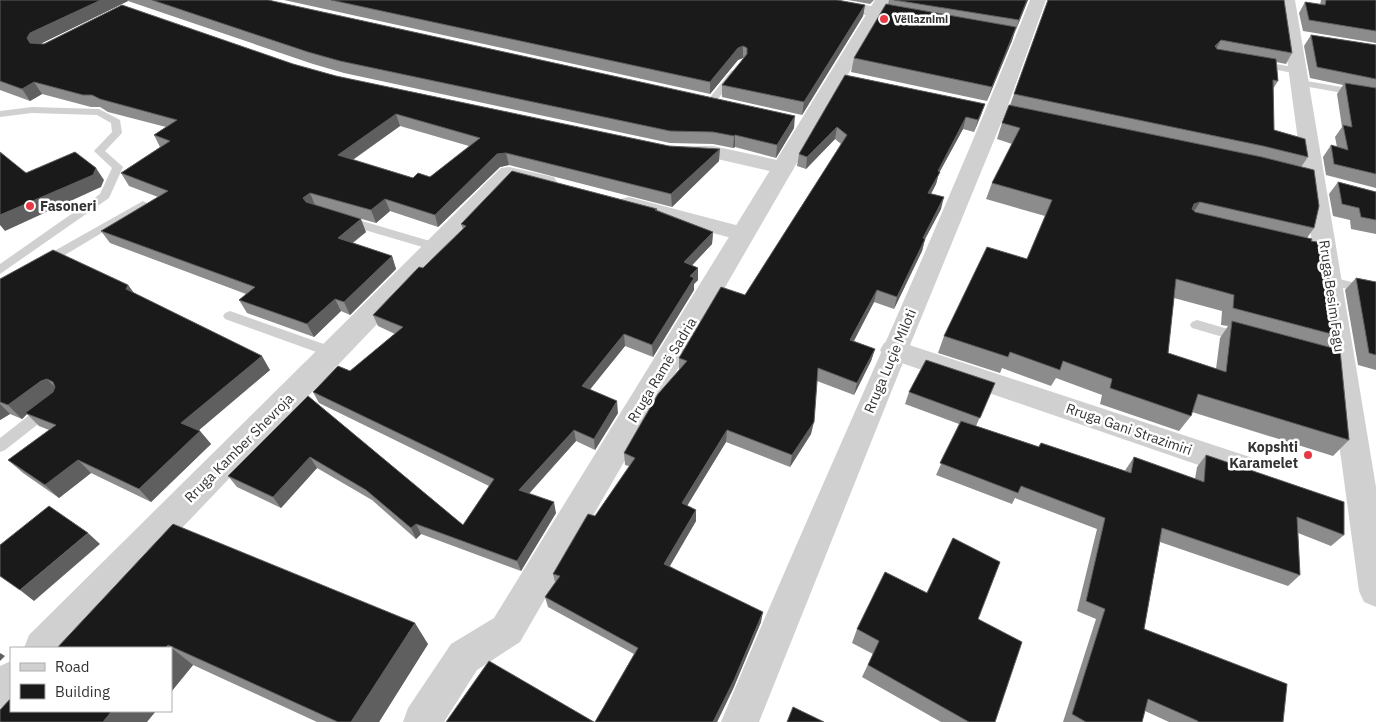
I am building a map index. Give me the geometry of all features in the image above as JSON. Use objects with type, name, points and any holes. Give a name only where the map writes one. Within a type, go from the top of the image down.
[{"type":"street","points":[[812,0],[882,8]]},
{"type":"street","name":"Rruga Luçie Miloti","points":[[740,722],[894,350],[996,111],[1018,37],[1038,0]]},
{"type":"street","name":"Rruga Besim Fagu","points":[[1288,0],[1302,38],[1300,77],[1318,182],[1322,263],[1333,361],[1364,508],[1376,591]]},
{"type":"street","name":"Rruga Ramë Sadria","points":[[422,722],[464,657],[507,630],[783,168],[800,122],[846,79],[882,8]]},
{"type":"street","points":[[691,98],[729,106]]},
{"type":"street","points":[[670,151],[713,152],[783,168]]},
{"type":"street","name":"Rruga Kamber Shevroja","points":[[43,647],[508,173],[574,190]]},
{"type":"street","points":[[602,197],[743,234]]},
{"type":"street","name":"Rruga Gani Strazimiri","points":[[894,350],[1270,477]]},
{"type":"street","points":[[1336,499],[1364,508]]},
{"type":"street","points":[[0,691],[10,681]]},
{"type":"lane","points":[[711,102],[742,63]]},
{"type":"lane","points":[[1252,63],[1376,96]]},
{"type":"lane","points":[[0,114],[32,110],[99,112],[116,122],[117,133],[99,150],[118,166],[105,196],[0,270]]},
{"type":"lane","points":[[33,268],[143,204]]},
{"type":"lane","points":[[335,217],[436,247]]},
{"type":"lane","points":[[1322,263],[1376,292]]},
{"type":"lane","points":[[230,316],[333,353]]},
{"type":"lane","points":[[1197,326],[1255,341]]},
{"type":"lane","points":[[0,446],[59,400]]},
{"type":"building","points":[[0,0],[101,0],[30,33],[27,38],[30,43],[44,44],[122,5],[293,64],[336,76],[669,146],[720,149],[671,194],[506,153],[497,154],[435,215],[385,199],[371,210],[310,193],[303,198],[306,202],[361,219],[338,238],[392,256],[344,302],[335,299],[307,324],[239,300],[255,287],[101,231],[168,191],[121,173],[170,141],[154,135],[177,120],[100,99],[92,95],[83,95],[34,82],[22,89],[0,81]],"holes":[[[396,114],[480,138],[430,177],[418,173],[413,178],[338,155]]]},
{"type":"building","points":[[152,0],[268,0],[795,116],[777,145],[713,132],[670,131],[340,61]]},
{"type":"building","points":[[331,0],[837,0],[865,5],[804,102],[722,85],[747,54],[747,48],[743,46],[738,48],[710,82]]},
{"type":"building","points":[[894,0],[1027,0],[1019,20]]},
{"type":"building","points":[[1048,0],[1284,0],[1292,53],[1221,40],[1215,46],[1217,49],[1276,59],[1278,81],[1273,80],[1274,130],[1305,139],[1308,157],[1014,94]]},
{"type":"building","points":[[1326,0],[1376,0],[1376,31],[1309,20],[1305,2],[1325,5]]},
{"type":"building","points":[[886,4],[1016,27],[992,87],[854,58]]},
{"type":"building","points":[[1311,35],[1376,45],[1376,79],[1317,67]]},
{"type":"building","points":[[845,75],[985,104],[978,120],[966,117],[938,171],[940,172],[928,193],[944,197],[923,238],[925,239],[897,297],[877,290],[850,340],[875,349],[857,383],[818,368],[814,422],[792,455],[727,430],[682,503],[696,510],[664,564],[763,612],[734,680],[713,722],[595,722],[638,648],[545,597],[560,576],[553,574],[588,514],[595,516],[635,458],[624,453],[658,394],[687,361],[679,358],[721,287],[745,295],[847,135],[837,127],[807,157],[799,154]]},
{"type":"building","points":[[1345,83],[1376,88],[1376,174],[1334,164],[1331,145],[1348,150],[1343,125],[1352,127]]},
{"type":"building","points":[[1009,105],[1262,157],[1314,170],[1319,206],[1314,228],[1200,202],[1194,204],[1192,209],[1195,212],[1323,243],[1339,336],[1233,308],[1234,295],[1176,279],[1168,353],[1226,372],[1232,321],[1340,350],[1349,440],[1198,394],[1191,416],[1110,388],[1112,379],[1063,361],[1060,370],[1010,352],[1008,357],[944,336],[987,247],[1027,259],[1052,200],[992,183],[1020,128],[1002,123]]},
{"type":"building","points":[[0,152],[26,173],[75,152],[96,168],[93,175],[0,215]]},
{"type":"building","points":[[512,171],[657,209],[655,210],[713,232],[684,262],[698,268],[690,276],[694,278],[652,345],[624,334],[582,386],[617,401],[594,439],[574,430],[519,490],[554,502],[517,561],[416,524],[411,528],[366,490],[310,457],[273,497],[228,476],[308,396],[463,525],[494,479],[313,392],[338,366],[350,371],[403,327],[373,315],[419,267],[423,268],[466,226],[461,224]]},
{"type":"building","points":[[1338,182],[1376,192],[1376,220],[1361,217],[1359,208],[1342,204]]},
{"type":"building","points":[[53,250],[128,285],[126,289],[262,356],[181,423],[200,431],[139,489],[78,460],[45,485],[8,460],[56,425],[25,413],[53,392],[55,387],[53,382],[47,379],[41,381],[8,405],[0,402],[0,279]]},
{"type":"building","points":[[1356,278],[1376,282],[1376,355],[1369,353]]},
{"type":"building","points":[[926,360],[995,383],[980,418],[909,392]]},
{"type":"building","points":[[961,421],[1039,447],[1041,443],[1131,473],[1134,457],[1204,482],[1206,455],[1344,502],[1344,535],[1297,517],[1300,575],[1162,528],[1144,629],[1287,684],[1283,722],[1198,722],[1148,699],[1142,722],[1086,722],[1072,714],[1105,609],[1086,601],[1105,518],[1021,486],[1018,493],[940,463]]},
{"type":"building","points":[[49,506],[88,533],[20,590],[0,576],[0,545]]},
{"type":"building","points":[[173,524],[415,623],[351,722],[338,722],[168,645],[166,647],[58,647]]},
{"type":"building","points":[[953,538],[1000,562],[978,619],[1022,642],[995,722],[969,722],[868,665],[879,641],[857,629],[885,572],[927,593]]},
{"type":"building","points":[[489,661],[594,722],[446,722]]},
{"type":"building","points":[[10,699],[10,712],[111,712],[103,722],[0,722],[0,710]]},
{"type":"building","points":[[793,707],[824,722],[787,722]]},
{"type":"place","name":"Vëllaznimi","points":[[884,19]]},
{"type":"place","name":"Fasoneri","points":[[30,206]]},
{"type":"place","name":"Kopshti Karamelet","points":[[1308,455]]}]
